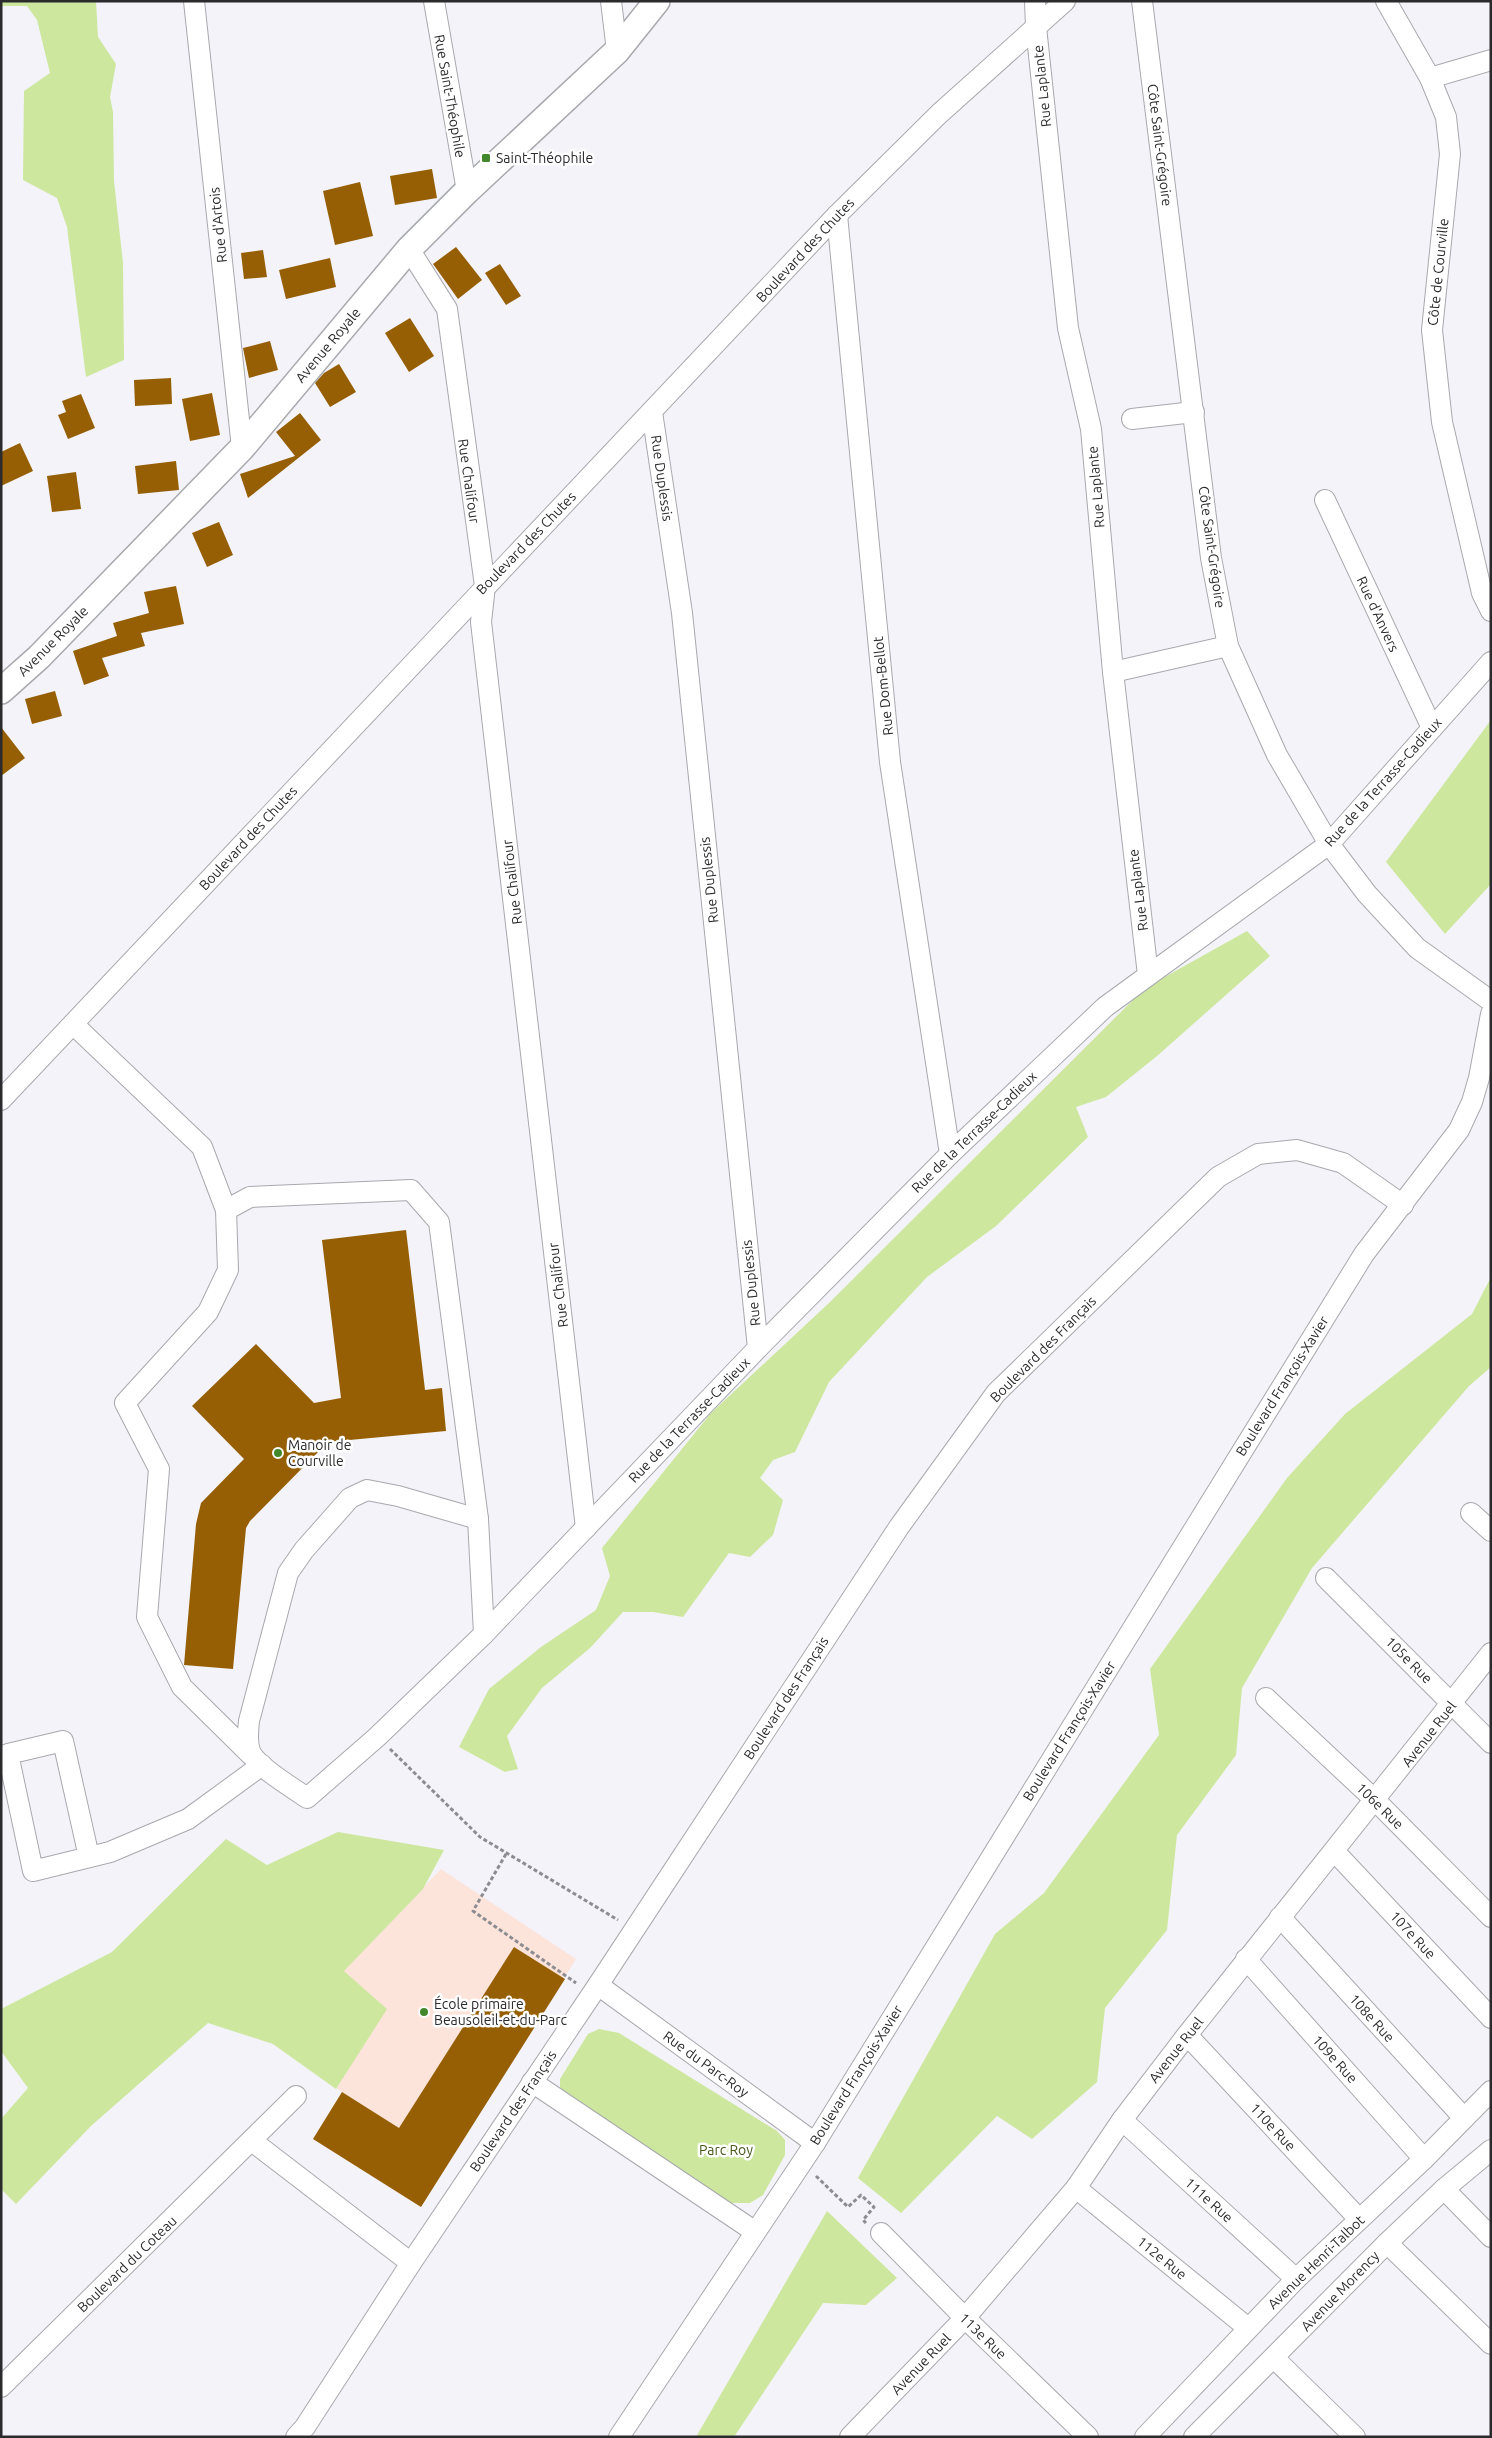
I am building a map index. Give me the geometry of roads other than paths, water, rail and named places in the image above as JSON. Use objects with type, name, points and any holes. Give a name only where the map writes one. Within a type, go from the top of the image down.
[{"type":"main road","name":"Avenue Royale","points":[[1,691],[39,657],[242,448],[409,249],[467,191],[617,52],[657,1]]},
{"type":"street","name":"Rue d'Artois","points":[[194,1],[242,448]]},
{"type":"street","name":"Rue Saint-Théophile","points":[[434,1],[467,191]]},
{"type":"street","points":[[611,1],[617,52]]},
{"type":"street","name":"Rue Laplante","points":[[1035,1],[1036,27],[1068,328],[1091,429],[1113,672],[1148,975]]},
{"type":"street","name":"Boulevard des Chutes","points":[[1,1100],[837,215],[939,114],[1065,1]]},
{"type":"street","name":"Côte Saint-Grégoire","points":[[1142,1],[1211,558],[1228,646],[1277,755],[1329,844],[1367,894],[1418,948],[1491,1000]]},
{"type":"street","name":"Côte de Courville","points":[[1386,1],[1430,78],[1446,117],[1450,154],[1432,330],[1442,422],[1482,593],[1491,611]]},
{"type":"street","points":[[1430,78],[1491,60]]},
{"type":"street","name":"Rue Dom-Bellot","points":[[837,215],[890,762],[950,1154]]},
{"type":"street","name":"Rue Chalifour","points":[[409,249],[447,309],[485,586],[481,622],[586,1528]]},
{"type":"street","name":"Rue Duplessis","points":[[652,412],[682,612],[758,1348]]},
{"type":"street","points":[[1132,419],[1194,412]]},
{"type":"street","name":"Rue d'Anvers","points":[[1325,500],[1432,728]]},
{"type":"street","points":[[1113,672],[1228,646]]},
{"type":"street","name":"Rue de la Terrasse-Cadieux","points":[[256,1760],[307,1798],[377,1737],[484,1634],[758,1348],[950,1154],[1106,1008],[1148,975],[1329,844],[1491,662]]},
{"type":"street","name":"Boulevard François-Xavier","points":[[619,2437],[754,2231],[815,2142],[1364,1254],[1459,1130],[1466,1116],[1479,1078],[1491,1014]]},
{"type":"street","points":[[72,1024],[202,1147],[226,1210],[228,1270],[208,1312],[125,1403],[159,1469],[147,1617],[182,1687],[256,1760]]},
{"type":"street","name":"Boulevard des Français","points":[[296,2437],[306,2427],[412,2262],[595,1989],[899,1527],[996,1393],[1218,1177],[1258,1154],[1297,1150],[1342,1163],[1403,1205]]},
{"type":"street","points":[[226,1210],[250,1197],[411,1190],[439,1222],[478,1519],[484,1634]]},
{"type":"street","points":[[256,1760],[247,1737],[249,1721],[288,1573],[304,1550],[350,1498],[367,1490],[398,1496],[478,1519]]},
{"type":"street","points":[[1471,1513],[1491,1531]]},
{"type":"street","name":"105e Rue","points":[[1326,1578],[1491,1743]]},
{"type":"street","name":"Avenue Ruel","points":[[854,2435],[965,2318],[1076,2188],[1122,2120],[1187,2035],[1246,1959],[1453,1704],[1491,1653]]},
{"type":"street","name":"106e Rue","points":[[1266,1698],[1376,1800],[1491,1917]]},
{"type":"street","points":[[89,1857],[63,1741],[8,1754],[33,1871],[110,1852],[188,1819],[256,1760]]},
{"type":"street","name":"107e Rue","points":[[1334,1852],[1491,2018]]},
{"type":"street","name":"108e Rue","points":[[1280,1917],[1464,2118]]},
{"type":"street","name":"109e Rue","points":[[1246,1959],[1424,2159]]},
{"type":"street","name":"Rue du Parc-Roy","points":[[595,1989],[815,2142]]},
{"type":"street","name":"110e Rue","points":[[1187,2035],[1359,2219]]},
{"type":"street","points":[[532,2082],[754,2231]]},
{"type":"street","name":"Avenue Henri-Talbot","points":[[1145,2437],[1296,2279],[1424,2159],[1491,2092]]},
{"type":"street","name":"Boulevard du Coteau","points":[[1,2387],[296,2096]]},
{"type":"street","name":"111e Rue","points":[[1122,2120],[1296,2279]]},
{"type":"street","points":[[252,2141],[412,2262]]},
{"type":"street","name":"Avenue Morency","points":[[1194,2437],[1387,2243],[1444,2189],[1490,2153]]},
{"type":"street","name":"112e Rue","points":[[1076,2188],[1248,2328]]},
{"type":"street","points":[[1444,2189],[1491,2237]]},
{"type":"street","name":"113e Rue","points":[[881,2233],[965,2318],[1088,2437]]},
{"type":"street","points":[[1387,2243],[1491,2344]]},
{"type":"street","points":[[1274,2358],[1355,2437]]},
{"type":"place","name":"Saint-Théophile","points":[[486,158]]},
{"type":"place","name":"Manoir de Courville","points":[[278,1453]]},
{"type":"place","name":"École primaire Beausoleil-et-du-Parc","points":[[424,2012]]},
{"type":"park label","name":"Parc Roy","points":[[726,2150]]}]
